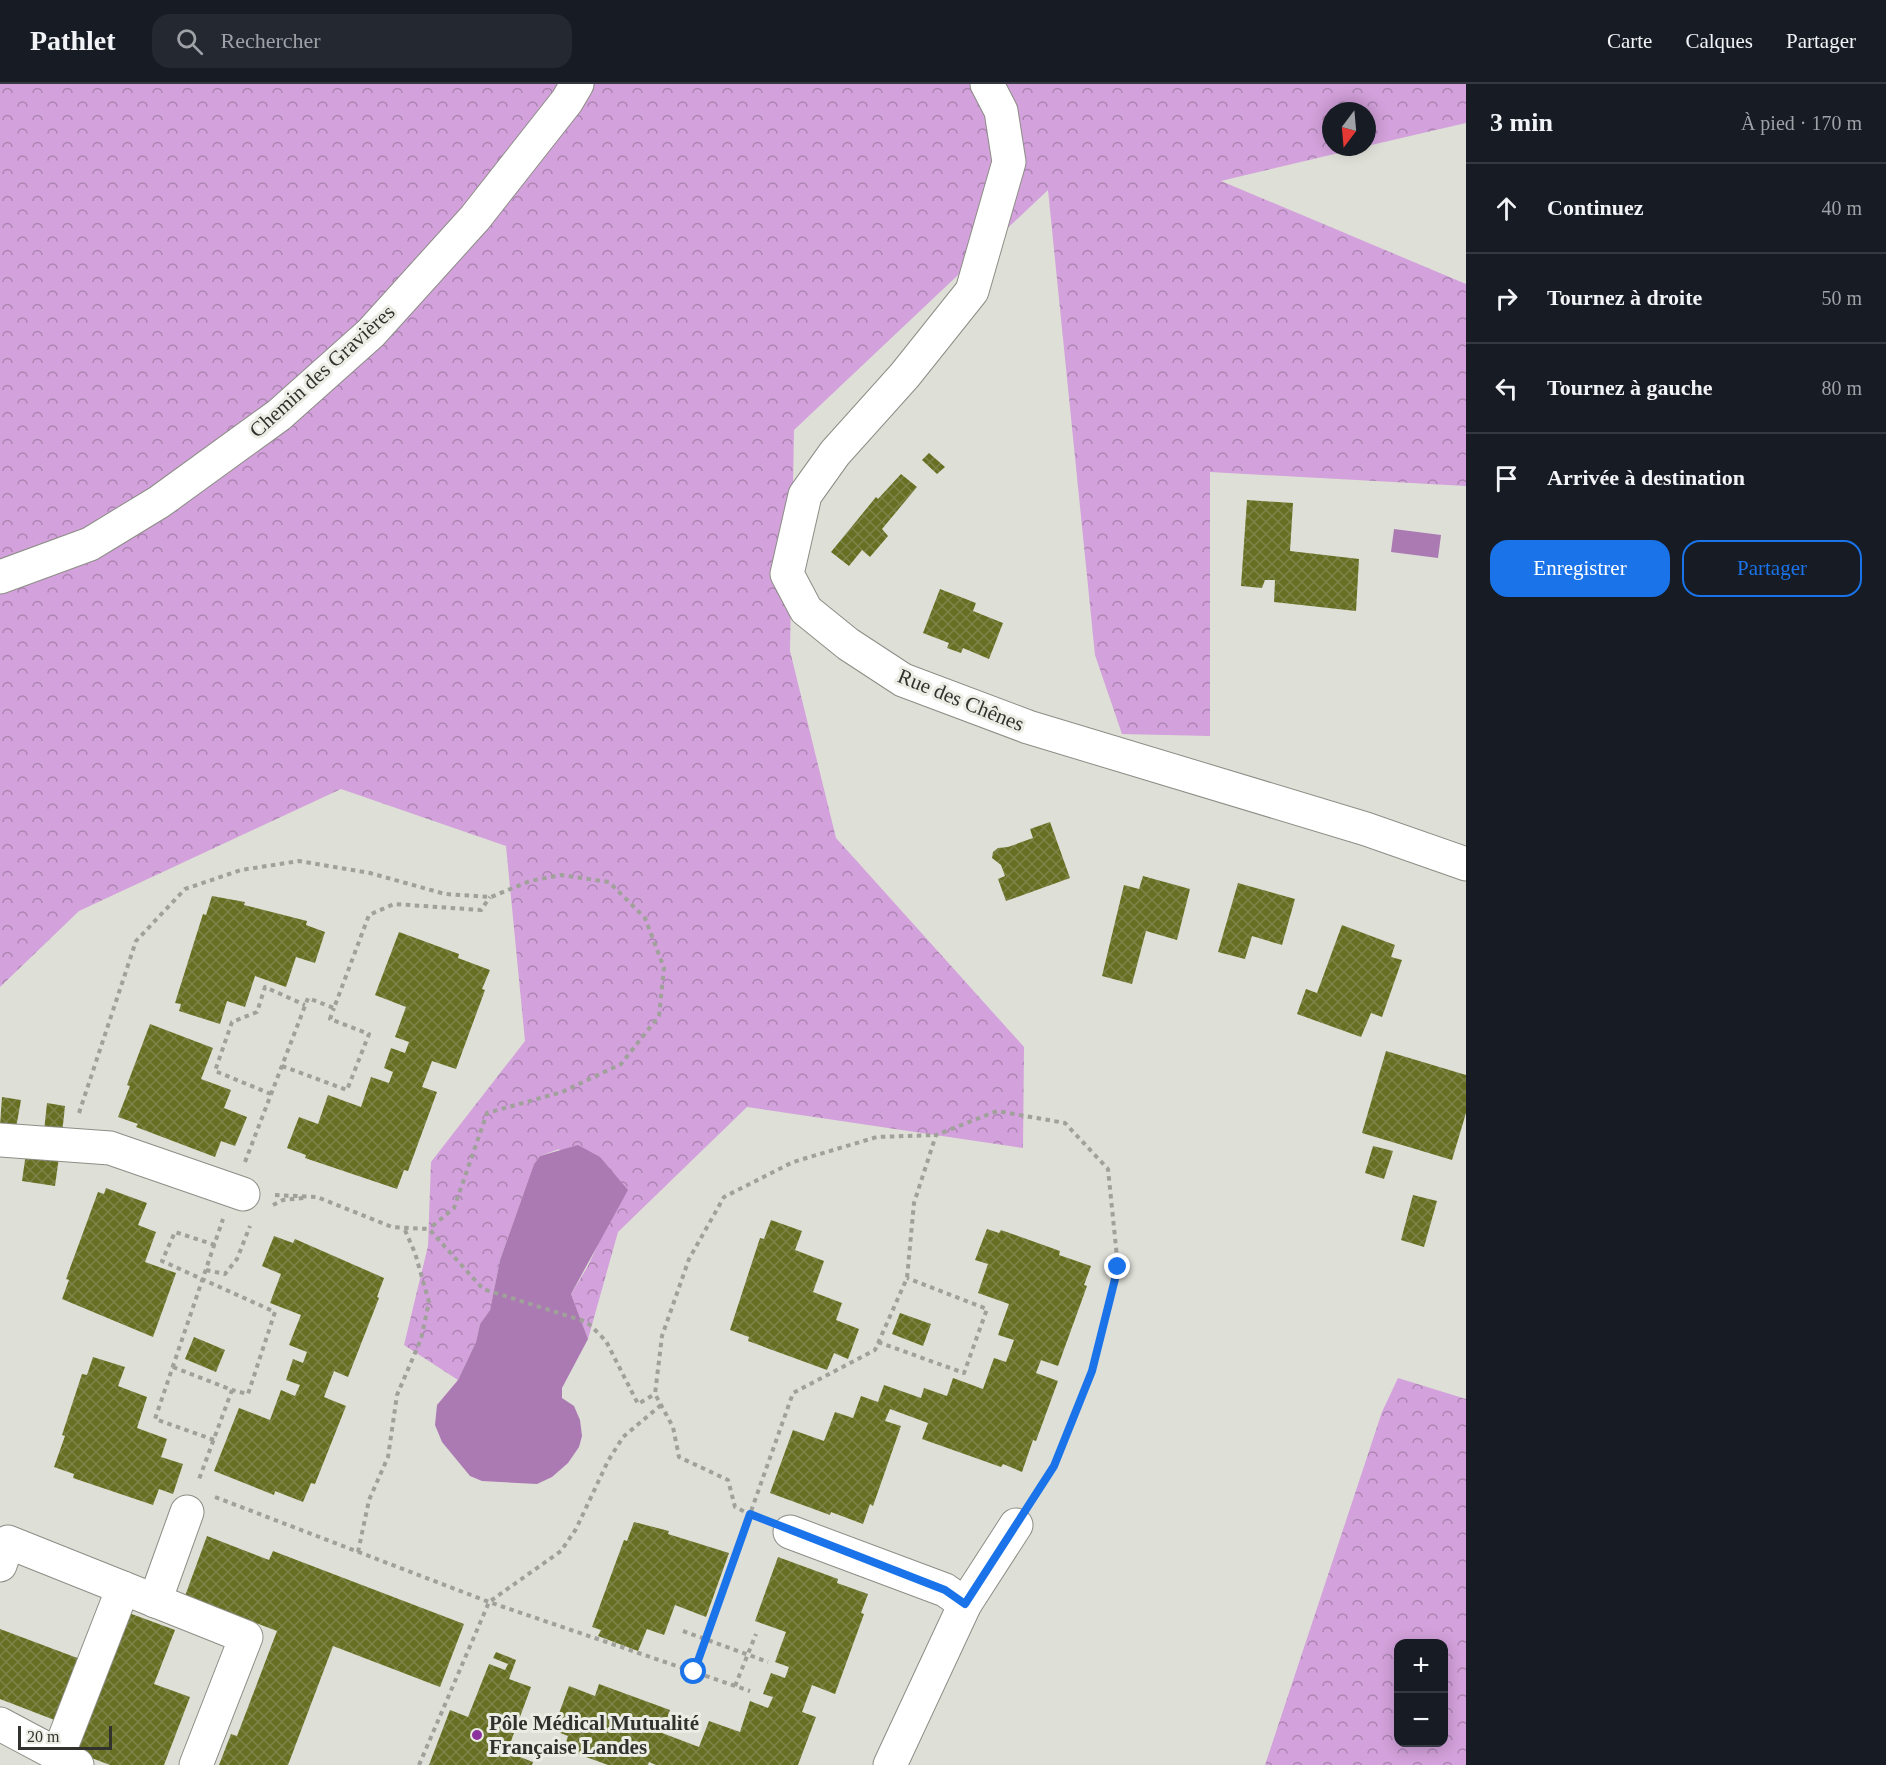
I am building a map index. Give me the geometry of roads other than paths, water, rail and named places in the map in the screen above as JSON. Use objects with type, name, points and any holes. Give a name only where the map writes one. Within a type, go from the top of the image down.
[{"type":"street","name":"Chemin des Gravières","points":[[0,577],[90,544],[159,502],[279,415],[371,333],[459,236],[567,101],[577,84]]},
{"type":"street","name":"Rue des Chênes","points":[[987,84],[1001,111],[1009,162],[972,291],[904,375],[835,453],[805,495],[787,574],[806,610],[848,644],[903,680],[1028,727],[1366,829],[1466,864]]},
{"type":"street","points":[[0,1140],[110,1148],[249,1204]]},
{"type":"street","points":[[155,1600],[196,1498]]},
{"type":"street","points":[[890,1765],[965,1604],[1016,1525]]},
{"type":"street","points":[[790,1532],[945,1590],[965,1604]]},
{"type":"street","points":[[0,1565],[8,1542],[246,1637],[196,1765]]},
{"type":"street","points":[[0,1724],[68,1760],[123,1588]]},
{"type":"place","name":"Pôle Médical Mutualité Française Landes","points":[[477,1735]]}]
